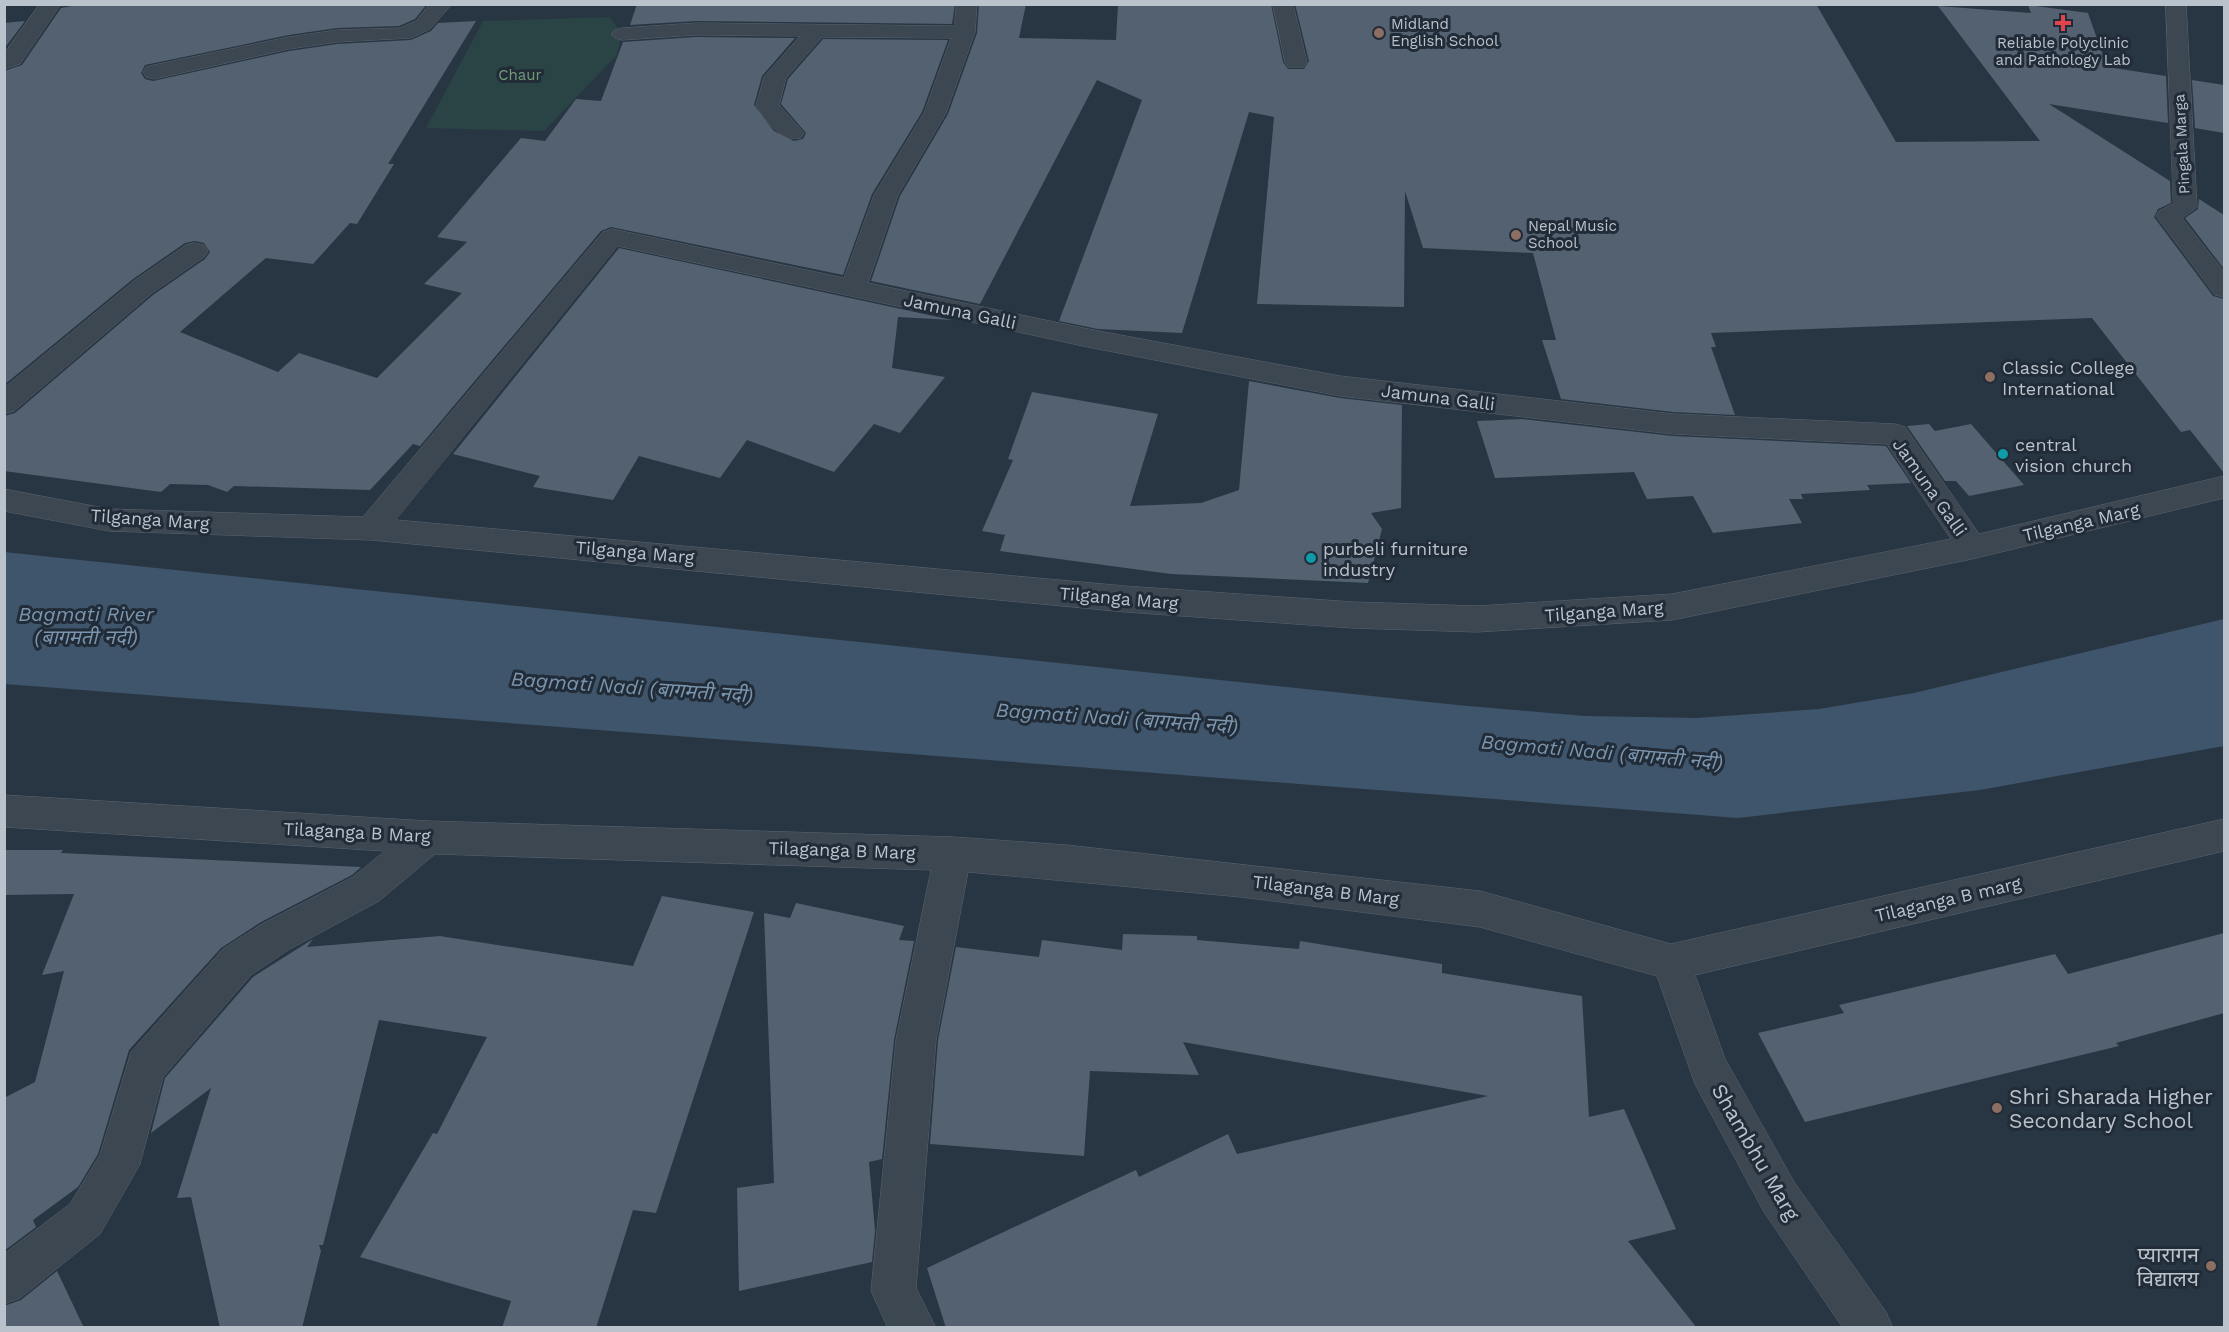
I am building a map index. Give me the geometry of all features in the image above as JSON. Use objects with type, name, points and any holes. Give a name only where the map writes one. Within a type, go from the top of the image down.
[{"type":"street","points":[[4,63],[12,59],[51,4]]},
{"type":"street","points":[[154,72],[308,40],[337,36],[404,34],[423,25],[442,4]]},
{"type":"street","points":[[371,529],[612,237],[853,289],[886,195],[935,113],[964,32],[967,4]]},
{"type":"street","points":[[1283,4],[1296,62]]},
{"type":"street","name":"Pingala Marga","points":[[2176,4],[2185,207],[2168,216],[2224,290]]},
{"type":"street","points":[[622,34],[696,29],[964,32]]},
{"type":"street","points":[[793,133],[767,106],[775,77],[815,32]]},
{"type":"street","points":[[4,404],[143,287],[195,251]]},
{"type":"street","name":"Jamuna Galli","points":[[853,289],[1088,338],[1340,386],[1673,424],[1895,434],[1972,547]]},
{"type":"street","name":"Tilganga Marg","points":[[4,500],[109,520],[371,529],[1125,599],[1353,615],[1477,619],[1672,607],[1972,547],[2224,488]]},
{"type":"street","name":"Tilaganga B Marg","points":[[4,811],[428,837],[953,854],[1241,880],[1480,909],[1671,962]]},
{"type":"street","name":"Tilaganga B marg","points":[[1671,962],[2224,835]]},
{"type":"street","points":[[4,1282],[85,1219],[119,1164],[145,1066],[237,962],[274,937],[366,889],[428,837]]},
{"type":"street","points":[[913,1328],[893,1291],[916,1040],[953,854]]},
{"type":"street","name":"Shambhu Marg","points":[[1671,962],[1709,1070],[1779,1197],[1870,1328]]},
{"type":"green space","name":"Chaur","points":[[610,17],[622,34],[617,55],[544,131],[426,128],[483,21]]},
{"type":"water","name":"Bagmati River (बागमती नदी)","points":[[4,552],[1457,705],[1585,716],[1697,718],[1819,709],[1914,693],[2224,619],[2224,746],[1980,790],[1738,818],[5,684]]},
{"type":"building","points":[[83,4],[427,4],[415,19],[399,26],[337,28],[289,35],[145,65],[141,73],[145,79],[153,81],[289,51],[337,44],[411,40],[431,31],[438,23],[476,21],[388,164],[394,164],[357,224],[350,223],[313,264],[266,258],[180,332],[278,372],[299,353],[377,378],[462,293],[424,284],[467,242],[437,237],[521,138],[545,141],[576,99],[601,101],[623,42],[696,37],[795,38],[762,76],[754,105],[774,131],[794,141],[803,139],[806,133],[781,104],[788,79],[823,39],[948,40],[922,112],[872,194],[843,275],[611,227],[601,231],[420,446],[413,444],[370,490],[234,486],[227,492],[208,485],[170,484],[161,492],[4,471],[4,416],[15,413],[153,295],[205,259],[210,252],[204,243],[195,241],[185,243],[133,279],[4,385],[4,71],[22,65],[61,8]]},
{"type":"building","points":[[637,4],[955,4],[952,24],[696,21],[630,25]]},
{"type":"building","points":[[979,4],[1026,4],[1019,38],[1116,40],[1118,4],[1271,4],[1283,62],[1288,69],[1304,69],[1309,61],[1295,4],[1816,4],[1896,142],[2040,141],[1938,6],[2031,13],[2028,5],[2088,13],[2107,67],[2166,76],[2168,123],[2049,104],[2170,181],[2171,203],[2158,209],[2154,217],[2213,296],[2224,299],[2224,473],[2190,430],[2181,432],[2092,318],[1711,333],[1716,347],[1711,347],[1735,415],[1673,412],[1561,399],[1542,340],[1556,340],[1533,253],[1423,248],[1405,191],[1404,307],[1257,304],[1274,117],[1249,112],[1182,333],[1098,329],[1059,321],[1142,100],[1097,80],[980,304],[871,281],[900,196],[948,114],[977,33]]},
{"type":"building","points":[[25,21],[4,49],[4,23]]},
{"type":"building","points":[[2192,80],[2224,85],[2224,133],[2195,128]]},
{"type":"building","points":[[2199,199],[2224,215],[2224,269],[2185,218],[2198,209]]},
{"type":"building","points":[[619,248],[952,320],[898,317],[892,368],[945,377],[900,433],[874,424],[834,472],[747,440],[720,478],[639,456],[613,500],[533,487],[540,476],[453,454]]},
{"type":"building","points":[[1249,381],[1340,398],[1402,405],[1401,508],[1371,513],[1382,529],[1368,583],[1171,574],[1000,551],[1005,535],[982,531],[1013,460],[1008,459],[1032,392],[1158,414],[1130,506],[1201,503],[1239,490]]},
{"type":"building","points":[[1522,419],[1673,436],[1886,446],[1911,483],[1867,485],[1870,490],[1801,494],[1803,499],[1789,499],[1802,523],[1713,533],[1693,496],[1647,499],[1634,472],[1495,478],[1477,421]]},
{"type":"building","points":[[1929,424],[1935,431],[1971,424],[2024,485],[1969,496],[1956,481],[1945,481],[1907,426]]},
{"type":"building","points":[[4,850],[63,850],[61,853],[361,867],[352,875],[261,922],[221,948],[129,1050],[98,1154],[78,1187],[33,1220],[36,1227],[4,1251],[4,1098],[35,1082],[64,971],[42,975],[74,894],[4,895]]},
{"type":"building","points":[[662,896],[754,912],[656,1213],[633,1210],[596,1328],[502,1328],[511,1301],[360,1257],[433,1133],[437,1134],[487,1037],[379,1020],[323,1245],[319,1245],[321,1251],[302,1328],[220,1328],[191,1197],[177,1198],[211,1088],[151,1133],[165,1078],[253,977],[313,939],[307,947],[440,936],[633,966]]},
{"type":"building","points":[[796,903],[904,926],[899,940],[914,941],[894,1040],[882,1159],[869,1162],[875,1231],[872,1262],[739,1291],[737,1188],[774,1183],[764,913],[790,918]]},
{"type":"building","points":[[2224,933],[2224,1013],[2116,1043],[2119,1046],[1805,1122],[1758,1033],[1844,1013],[1839,1005],[2055,954],[2068,974]]},
{"type":"building","points":[[1123,934],[1197,936],[1197,940],[1299,949],[1300,941],[1442,964],[1442,973],[1582,996],[1589,1117],[1624,1109],[1676,1229],[1628,1241],[1697,1328],[946,1328],[927,1268],[1136,1170],[1139,1177],[1228,1134],[1237,1154],[1488,1096],[1183,1042],[1199,1075],[1090,1071],[1084,1156],[930,1144],[938,1040],[956,947],[1039,957],[1042,940],[1122,950]]},
{"type":"building","points":[[57,1271],[84,1328],[4,1328],[4,1306],[21,1300]]},
{"type":"place","name":"Reliable Polyclinic and Pathology Lab","points":[[2063,23]]},
{"type":"place","name":"Midland English School","points":[[1379,33]]},
{"type":"place","name":"Nepal Music School","points":[[1516,235]]},
{"type":"place","name":"Classic College International","points":[[1990,377]]},
{"type":"place","name":"central vision church","points":[[2003,454]]},
{"type":"place","name":"purbeli furniture industry","points":[[1311,558]]},
{"type":"place","name":"Shri Sharada Higher Secondary School","points":[[1997,1108]]},
{"type":"place","name":"प्यारागन विद्यालय","points":[[2211,1266]]},
{"type":"water label","name":"Bagmati Nadi (बागमती नदी)","points":[[632,687]]},
{"type":"water label","name":"Bagmati Nadi (बागमती नदी)","points":[[1117,718]]},
{"type":"water label","name":"Bagmati Nadi (बागमती नदी)","points":[[1602,752]]}]
